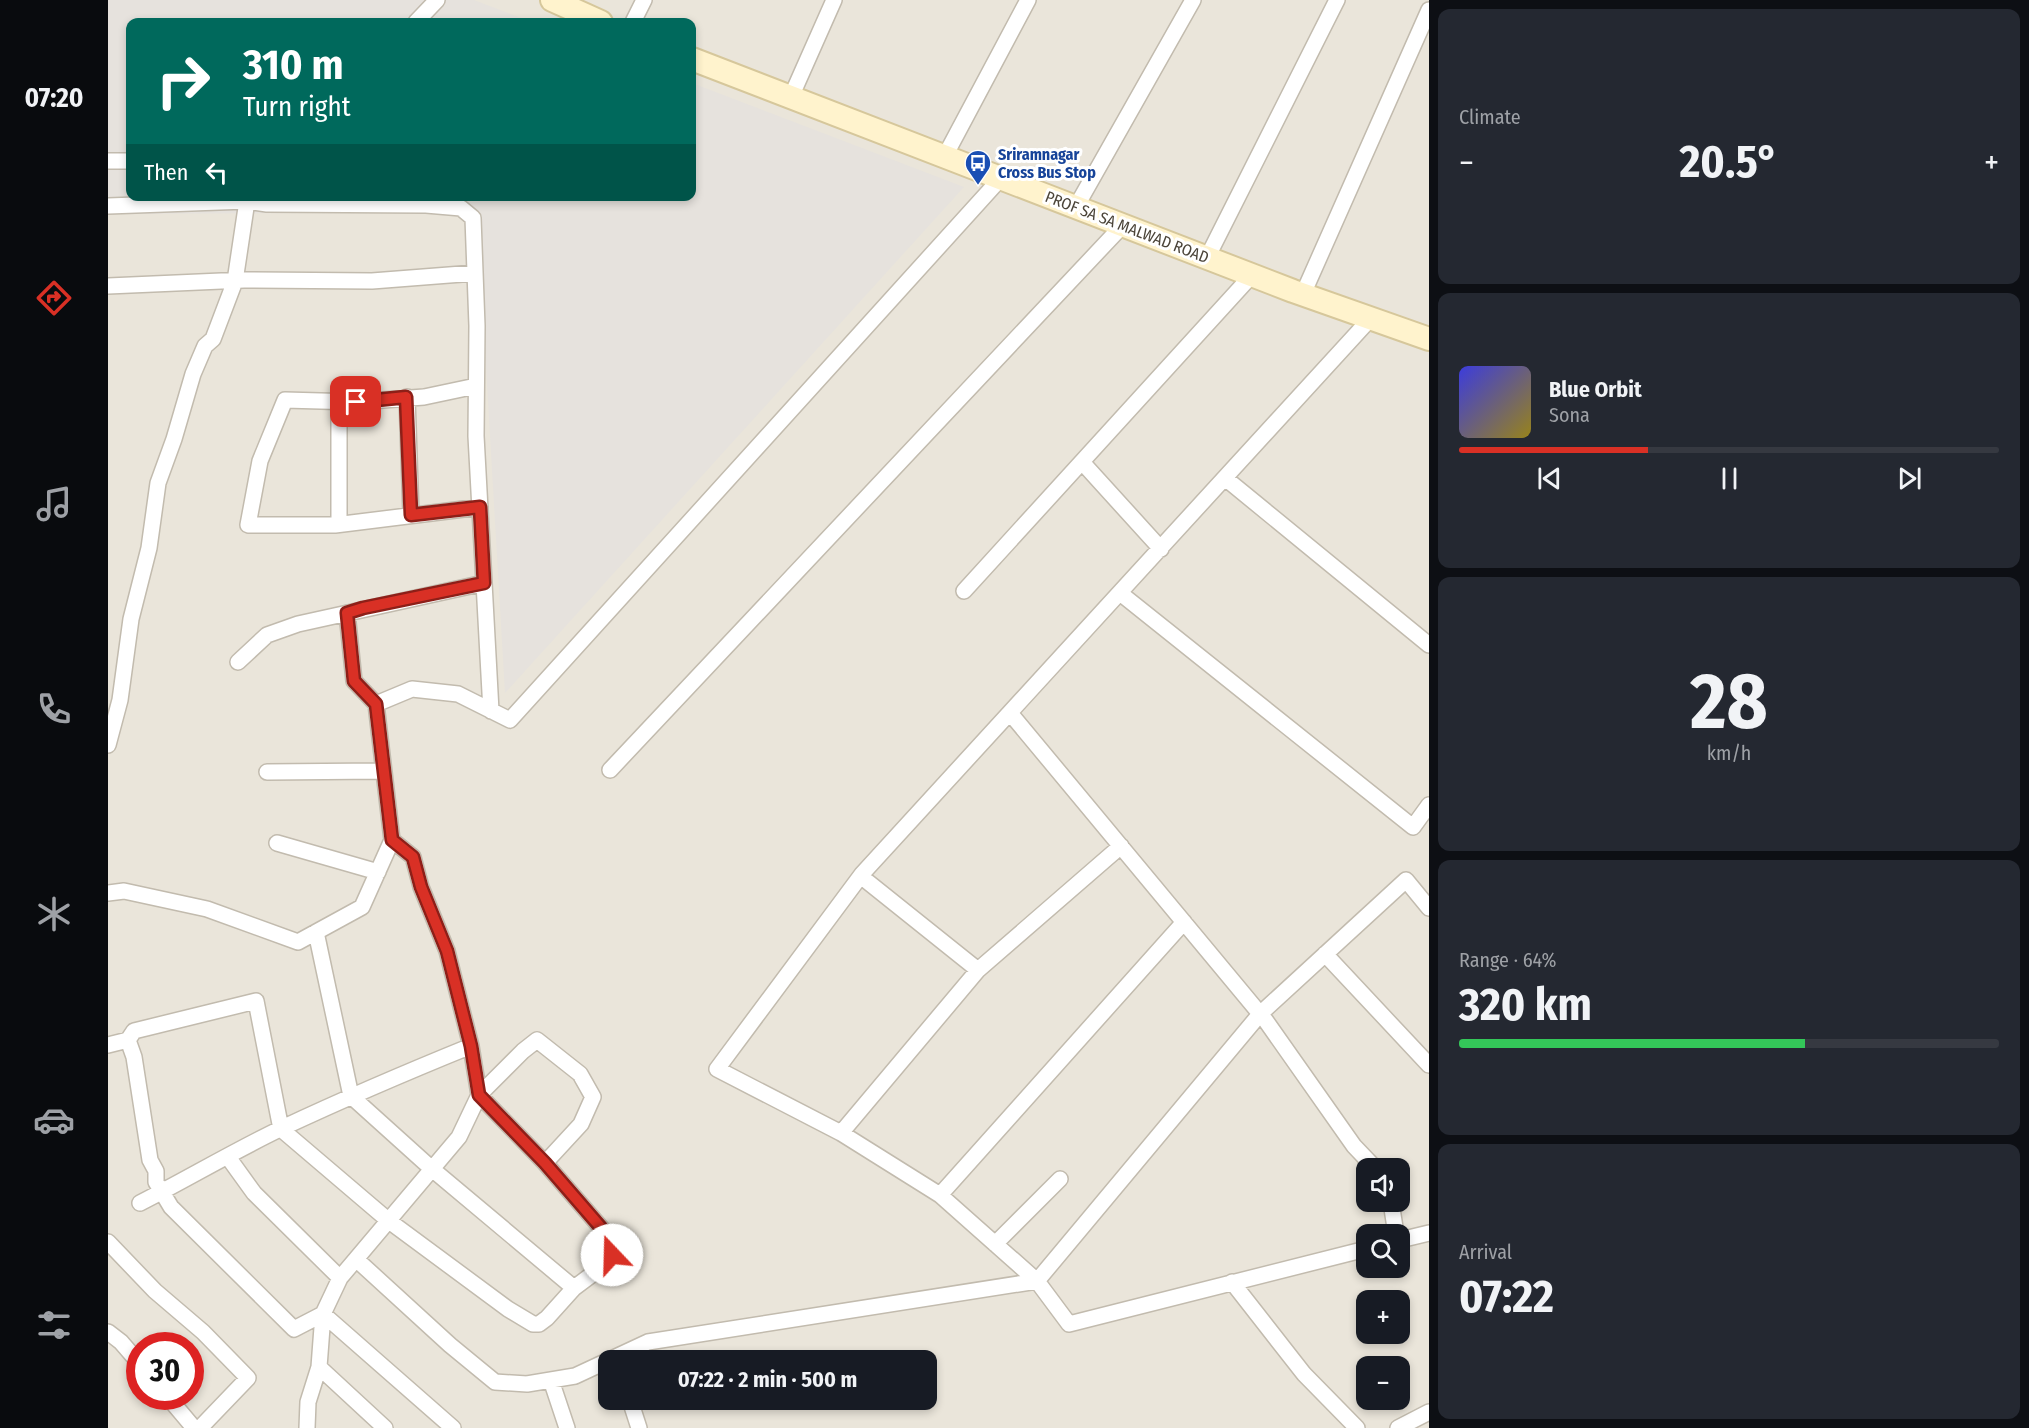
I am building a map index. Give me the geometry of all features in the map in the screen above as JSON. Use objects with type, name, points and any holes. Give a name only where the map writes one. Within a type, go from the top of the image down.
[{"type":"street","points":[[420,18],[437,0]]},
{"type":"street","points":[[552,0],[592,18]]},
{"type":"street","points":[[635,18],[644,0]]},
{"type":"street","points":[[791,97],[834,0]]},
{"type":"street","points":[[945,156],[1028,0]]},
{"type":"street","points":[[1076,207],[1193,0]]},
{"type":"street","points":[[1207,258],[1337,0]]},
{"type":"street","points":[[1303,294],[1429,10]]},
{"type":"street","name":"PROF SA SA MALWAD ROAD","points":[[696,61],[1207,258],[1429,339]]},
{"type":"street","points":[[108,161],[126,161]]},
{"type":"street","points":[[376,704],[412,689],[458,694],[510,720],[1001,178]]},
{"type":"street","points":[[108,206],[247,201],[267,204],[426,205],[461,208],[472,218],[475,273],[476,436],[491,711]]},
{"type":"street","points":[[108,745],[120,700],[131,619],[149,548],[158,483],[174,440],[193,374],[205,346],[213,339],[235,280],[247,201]]},
{"type":"street","points":[[610,770],[1123,225]]},
{"type":"street","points":[[108,286],[235,280],[372,281],[475,273]]},
{"type":"street","points":[[964,591],[1252,275]]},
{"type":"street","points":[[1356,1251],[1069,1324],[1037,1281],[940,1195],[841,1133],[717,1070],[862,874],[1371,318]]},
{"type":"street","points":[[476,386],[424,397],[356,402],[285,400],[260,461],[248,525],[339,524],[480,507]]},
{"type":"street","points":[[406,397],[411,515]]},
{"type":"street","points":[[339,402],[339,524]]},
{"type":"street","points":[[1082,462],[1161,549]]},
{"type":"street","points":[[1225,478],[1429,645]]},
{"type":"street","points":[[238,662],[267,635],[298,624],[484,583]]},
{"type":"street","points":[[1120,593],[1413,827],[1429,805]]},
{"type":"street","points":[[108,893],[124,891],[207,909],[298,942],[362,907],[392,840],[382,771],[376,704],[354,681],[347,613]]},
{"type":"street","points":[[1010,713],[1260,1014],[1354,1146],[1365,1158]]},
{"type":"street","points":[[267,772],[382,771]]},
{"type":"street","points":[[108,1046],[128,1040],[134,1031],[256,1001],[281,1129],[389,1221],[508,1309],[533,1324],[538,1324],[547,1318],[574,1288],[606,1264],[612,1255],[613,1246],[603,1230],[545,1163],[479,1095],[471,1046],[447,951],[421,887],[413,857],[392,840]]},
{"type":"street","points":[[277,843],[378,872]]},
{"type":"street","points":[[841,1133],[978,970],[1121,846]]},
{"type":"street","points":[[632,1350],[648,1341],[1037,1281],[1260,1014],[1406,880],[1429,908]]},
{"type":"street","points":[[868,882],[978,970]]},
{"type":"street","points":[[940,1195],[1184,922]]},
{"type":"street","points":[[316,932],[351,1096],[432,1169],[574,1288]]},
{"type":"street","points":[[1325,954],[1429,1065]]},
{"type":"street","points":[[128,1040],[134,1057],[150,1160],[156,1171],[156,1182],[171,1207],[294,1329],[324,1314]]},
{"type":"street","points":[[311,1425],[308,1402],[319,1367],[324,1314],[340,1278],[459,1137],[479,1095],[537,1040],[580,1074],[593,1097],[581,1124],[545,1163]]},
{"type":"street","points":[[140,1203],[281,1129],[351,1096],[471,1046]]},
{"type":"street","points":[[228,1157],[254,1193],[340,1278]]},
{"type":"street","points":[[995,1244],[1060,1179]]},
{"type":"street","points":[[1410,1238],[1429,1233]]},
{"type":"street","points":[[108,1242],[154,1291],[203,1332],[248,1378],[200,1428]]},
{"type":"street","points":[[357,1260],[450,1345],[495,1382],[527,1384],[575,1376],[598,1366]]},
{"type":"street","points":[[1232,1282],[1304,1374],[1357,1428]]},
{"type":"street","points":[[324,1314],[453,1428]]},
{"type":"street","points":[[108,1332],[126,1348]]},
{"type":"street","points":[[319,1367],[385,1428]]},
{"type":"street","points":[[551,1380],[567,1428]]},
{"type":"street","points":[[179,1410],[194,1428]]},
{"type":"street","points":[[633,1410],[639,1428]]},
{"type":"street","points":[[1398,1428],[1429,1412]]},
{"type":"shaded area","points":[[108,0],[1429,0],[1429,1428],[108,1428]]},
{"type":"shaded area","points":[[108,0],[474,0],[521,18],[126,18],[126,201],[696,201],[696,85],[964,187],[505,693],[477,212],[108,214]]},
{"type":"place","name":"Sriramnagar Cross Bus Stop","points":[[978,186]]},
{"type":"route","points":[[356,402],[406,397],[411,515],[480,507],[484,583],[347,613],[354,681],[376,704],[392,840],[413,857],[421,887],[447,951],[471,1046],[479,1095],[545,1163],[603,1230],[613,1246],[612,1255]]}]
